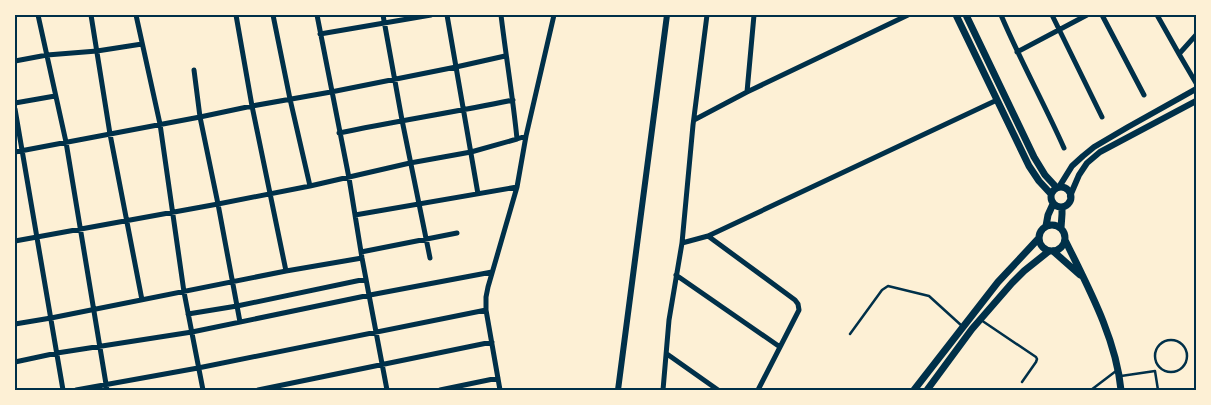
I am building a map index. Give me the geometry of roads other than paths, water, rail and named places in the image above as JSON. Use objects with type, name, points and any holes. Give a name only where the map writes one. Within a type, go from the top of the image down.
[{"type":"main road","points":[[956,15],[1038,181],[1056,190],[1068,190],[1070,196],[1067,205],[1062,207],[1053,204]]},
{"type":"main road","points":[[966,15],[1034,157],[1056,190]]},
{"type":"main road","points":[[914,390],[998,282],[1039,238],[1041,231],[1046,226],[1053,204],[1051,199],[1056,190]]},
{"type":"main road","points":[[1062,207],[1061,228],[1106,330],[1119,373],[1121,390]]},
{"type":"main road","points":[[1046,226],[1054,225],[1061,228]]},
{"type":"main road","points":[[1039,238],[1041,246],[1051,251],[1084,279]]},
{"type":"main road","points":[[927,390],[981,319],[1018,277],[1051,251],[1061,248],[1065,240]]},
{"type":"street","points":[[38,15],[66,142],[107,387]]},
{"type":"street","points":[[91,15],[110,134],[142,300]]},
{"type":"street","points":[[136,15],[160,124],[184,292],[203,390]]},
{"type":"street","points":[[236,15],[252,106],[286,271]]},
{"type":"street","points":[[274,15],[290,100],[310,186]]},
{"type":"street","points":[[317,15],[349,178],[387,390]]},
{"type":"street","points":[[383,15],[410,164],[430,258]]},
{"type":"street","points":[[320,34],[431,15]]},
{"type":"street","points":[[447,15],[478,194]]},
{"type":"street","points":[[502,15],[517,139]]},
{"type":"street","points":[[500,390],[486,310],[486,297],[517,187],[526,136],[554,15]]},
{"type":"street","points":[[618,390],[668,15]]},
{"type":"street","points":[[663,390],[670,320],[682,242],[707,15]]},
{"type":"street","points":[[747,92],[754,15]]},
{"type":"street","points":[[694,120],[747,92],[908,15]]},
{"type":"street","points":[[1001,15],[1064,148]]},
{"type":"street","points":[[1052,15],[1102,117]]},
{"type":"street","points":[[1017,52],[1087,15]]},
{"type":"street","points":[[1102,15],[1144,95]]},
{"type":"street","points":[[1157,15],[1196,83]]},
{"type":"street","points":[[1179,54],[1196,35]]},
{"type":"street","points":[[15,61],[47,55],[97,51],[142,44]]},
{"type":"street","points":[[15,152],[331,92],[506,56]]},
{"type":"street","points":[[194,70],[200,117],[240,322]]},
{"type":"street","points":[[1056,190],[1072,166],[1094,147],[1196,89]]},
{"type":"street","points":[[15,103],[55,96]]},
{"type":"street","points":[[339,132],[463,111],[513,100]]},
{"type":"street","points":[[682,242],[708,236],[997,100]]},
{"type":"street","points":[[1070,196],[1078,176],[1087,163],[1100,152],[1196,101]]},
{"type":"street","points":[[15,109],[63,390]]},
{"type":"street","points":[[15,241],[349,178],[471,152],[526,136]]},
{"type":"street","points":[[355,215],[517,187]]},
{"type":"street","points":[[361,252],[457,233]]},
{"type":"street","points":[[708,236],[798,304],[799,310],[758,390]]},
{"type":"street","points":[[15,324],[362,258]]},
{"type":"street","points":[[15,362],[192,332],[492,272]]},
{"type":"street","points":[[676,275],[780,347]]},
{"type":"street","points":[[188,314],[237,306],[366,279]]},
{"type":"street","points":[[76,390],[107,387],[486,310]]},
{"type":"street","points":[[258,390],[492,342]]},
{"type":"street","points":[[666,354],[718,390]]},
{"type":"street","points":[[440,390],[498,378]]},
{"type":"lane","points":[[850,334],[882,290],[888,286],[929,296],[963,327]]},
{"type":"lane","points":[[981,319],[1036,357],[1036,362],[1022,382]]},
{"type":"lane","points":[[1168,340],[1178,342],[1185,349],[1186,360],[1184,364],[1180,368],[1171,371],[1161,368],[1157,364],[1155,354],[1159,345],[1163,341],[1168,340]]},
{"type":"lane","points":[[1091,390],[1119,373],[1155,372],[1161,368]]},
{"type":"lane","points":[[1155,372],[1158,390]]}]
